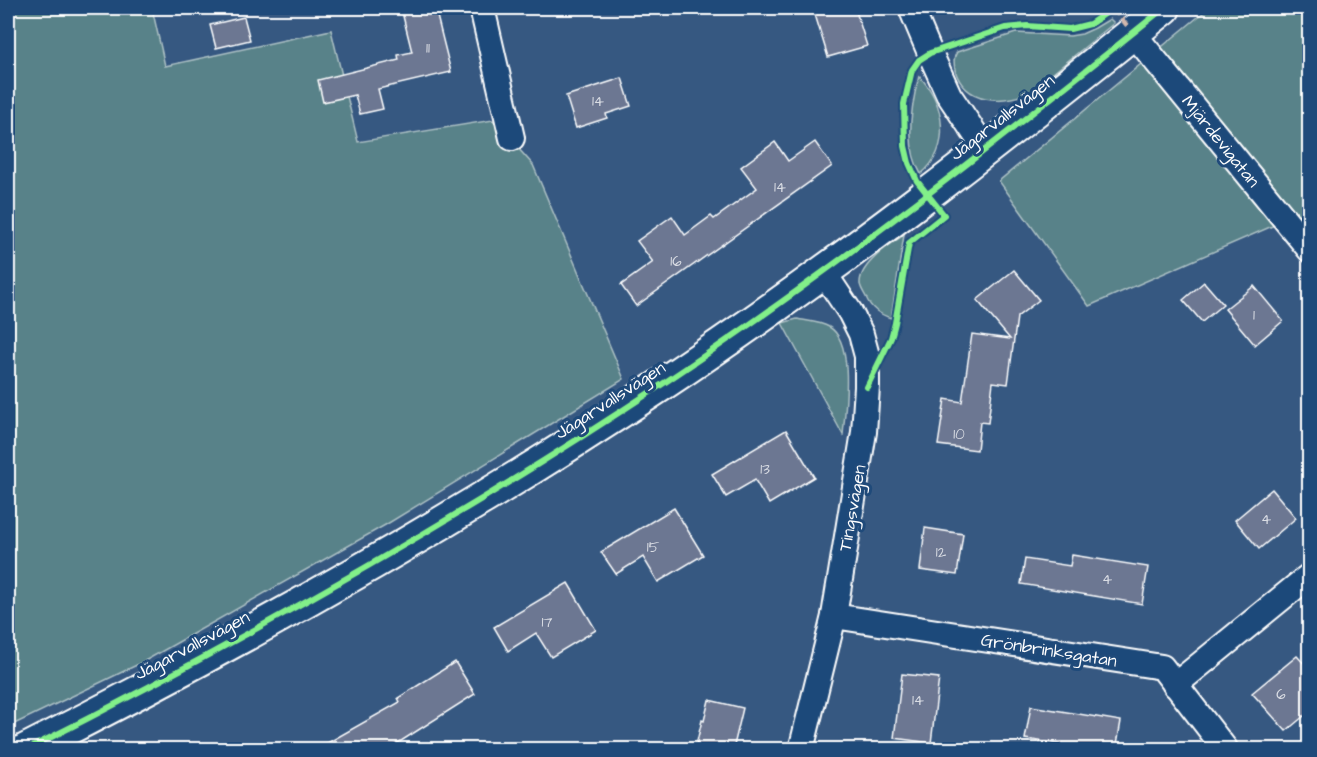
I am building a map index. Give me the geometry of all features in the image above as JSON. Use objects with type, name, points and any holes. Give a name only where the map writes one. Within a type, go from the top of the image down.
[{"type":"street","points":[[482,8],[512,138]]},
{"type":"street","points":[[911,8],[950,95],[986,150]]},
{"type":"street","name":"Jägarvallsvägen","points":[[26,750],[252,630],[395,550],[551,456],[662,385],[824,273],[986,150],[1164,8]]},
{"type":"street","name":"Mjärdevigatan","points":[[1133,33],[1310,250]]},
{"type":"street","name":"Tingsvägen","points":[[801,750],[834,616],[864,432],[867,387],[867,356],[861,334],[850,312],[824,273]]},
{"type":"street","points":[[1175,685],[1310,575]]},
{"type":"street","name":"Grönbrinksgatan","points":[[834,616],[1162,667],[1226,750]]},
{"type":"green space","points":[[8,8],[152,8],[165,66],[331,30],[358,142],[493,120],[533,165],[624,379],[387,524],[143,662],[8,727]]},
{"type":"green space","points":[[1209,8],[1309,8],[1309,210],[1089,306],[999,181]]},
{"type":"green space","points":[[1110,19],[1114,23],[1030,92],[1019,96],[997,99],[976,95],[960,81],[955,70],[954,58],[957,52],[1016,33],[1070,36],[1082,34]]},
{"type":"green space","points":[[919,76],[935,99],[941,125],[941,139],[937,152],[921,174],[912,151],[911,139],[912,113]]},
{"type":"green space","points":[[904,235],[891,318],[879,313],[870,305],[860,286],[861,277],[876,256]]},
{"type":"green space","points":[[797,319],[829,327],[837,335],[842,346],[846,377],[843,435],[782,323]]},
{"type":"building","points":[[401,8],[435,8],[451,72],[378,89],[383,109],[360,114],[355,95],[323,102],[318,80],[399,60],[398,55],[412,52]]},
{"type":"building","points":[[813,8],[855,8],[867,46],[828,57]]},
{"type":"building","points":[[244,17],[250,40],[216,48],[210,25]]},
{"type":"building","points":[[622,78],[631,106],[606,114],[607,118],[576,128],[566,96]]},
{"type":"building","points":[[775,142],[788,161],[815,142],[832,166],[636,306],[621,285],[653,262],[637,241],[672,216],[685,235],[711,216],[714,219],[757,188],[741,167]]},
{"type":"building","points":[[1014,270],[1039,300],[1017,317],[1008,384],[993,382],[988,423],[980,422],[977,450],[938,445],[945,399],[962,402],[972,334],[1010,339],[977,300]]},
{"type":"building","points":[[1204,282],[1223,304],[1202,322],[1183,300]]},
{"type":"building","points":[[1254,286],[1283,321],[1255,345],[1225,309]]},
{"type":"building","points":[[786,430],[814,477],[769,504],[755,480],[726,497],[712,474]]},
{"type":"building","points":[[1272,489],[1296,518],[1259,549],[1235,520]]},
{"type":"building","points":[[674,508],[703,555],[658,582],[643,557],[616,574],[601,552]]},
{"type":"building","points":[[925,528],[963,534],[957,575],[920,570]]},
{"type":"building","points":[[1072,555],[1148,567],[1142,604],[1021,584],[1025,559],[1070,566]]},
{"type":"building","points":[[568,583],[596,630],[551,657],[536,633],[508,651],[494,627]]},
{"type":"building","points":[[1297,656],[1310,670],[1310,711],[1286,731],[1252,693]]},
{"type":"building","points":[[455,662],[475,694],[387,750],[315,750],[400,702],[398,698]]},
{"type":"building","points":[[902,674],[939,678],[931,743],[894,738]]},
{"type":"building","points":[[709,700],[743,708],[733,750],[695,750]]},
{"type":"building","points":[[1031,706],[1121,721],[1116,750],[1072,750],[1073,746],[1025,739]]},
{"type":"marked path","points":[[1113,8],[1133,33]]},
{"type":"cycle path","points":[[867,387],[891,338],[909,243],[944,215],[917,181],[905,146],[904,104],[912,70],[919,60],[930,53],[1005,28],[1027,26],[1070,29],[1090,24],[1113,8]]},
{"type":"cycle path","points":[[26,750],[189,666],[349,577],[507,484],[661,385],[790,296],[917,202],[1164,8]]}]
